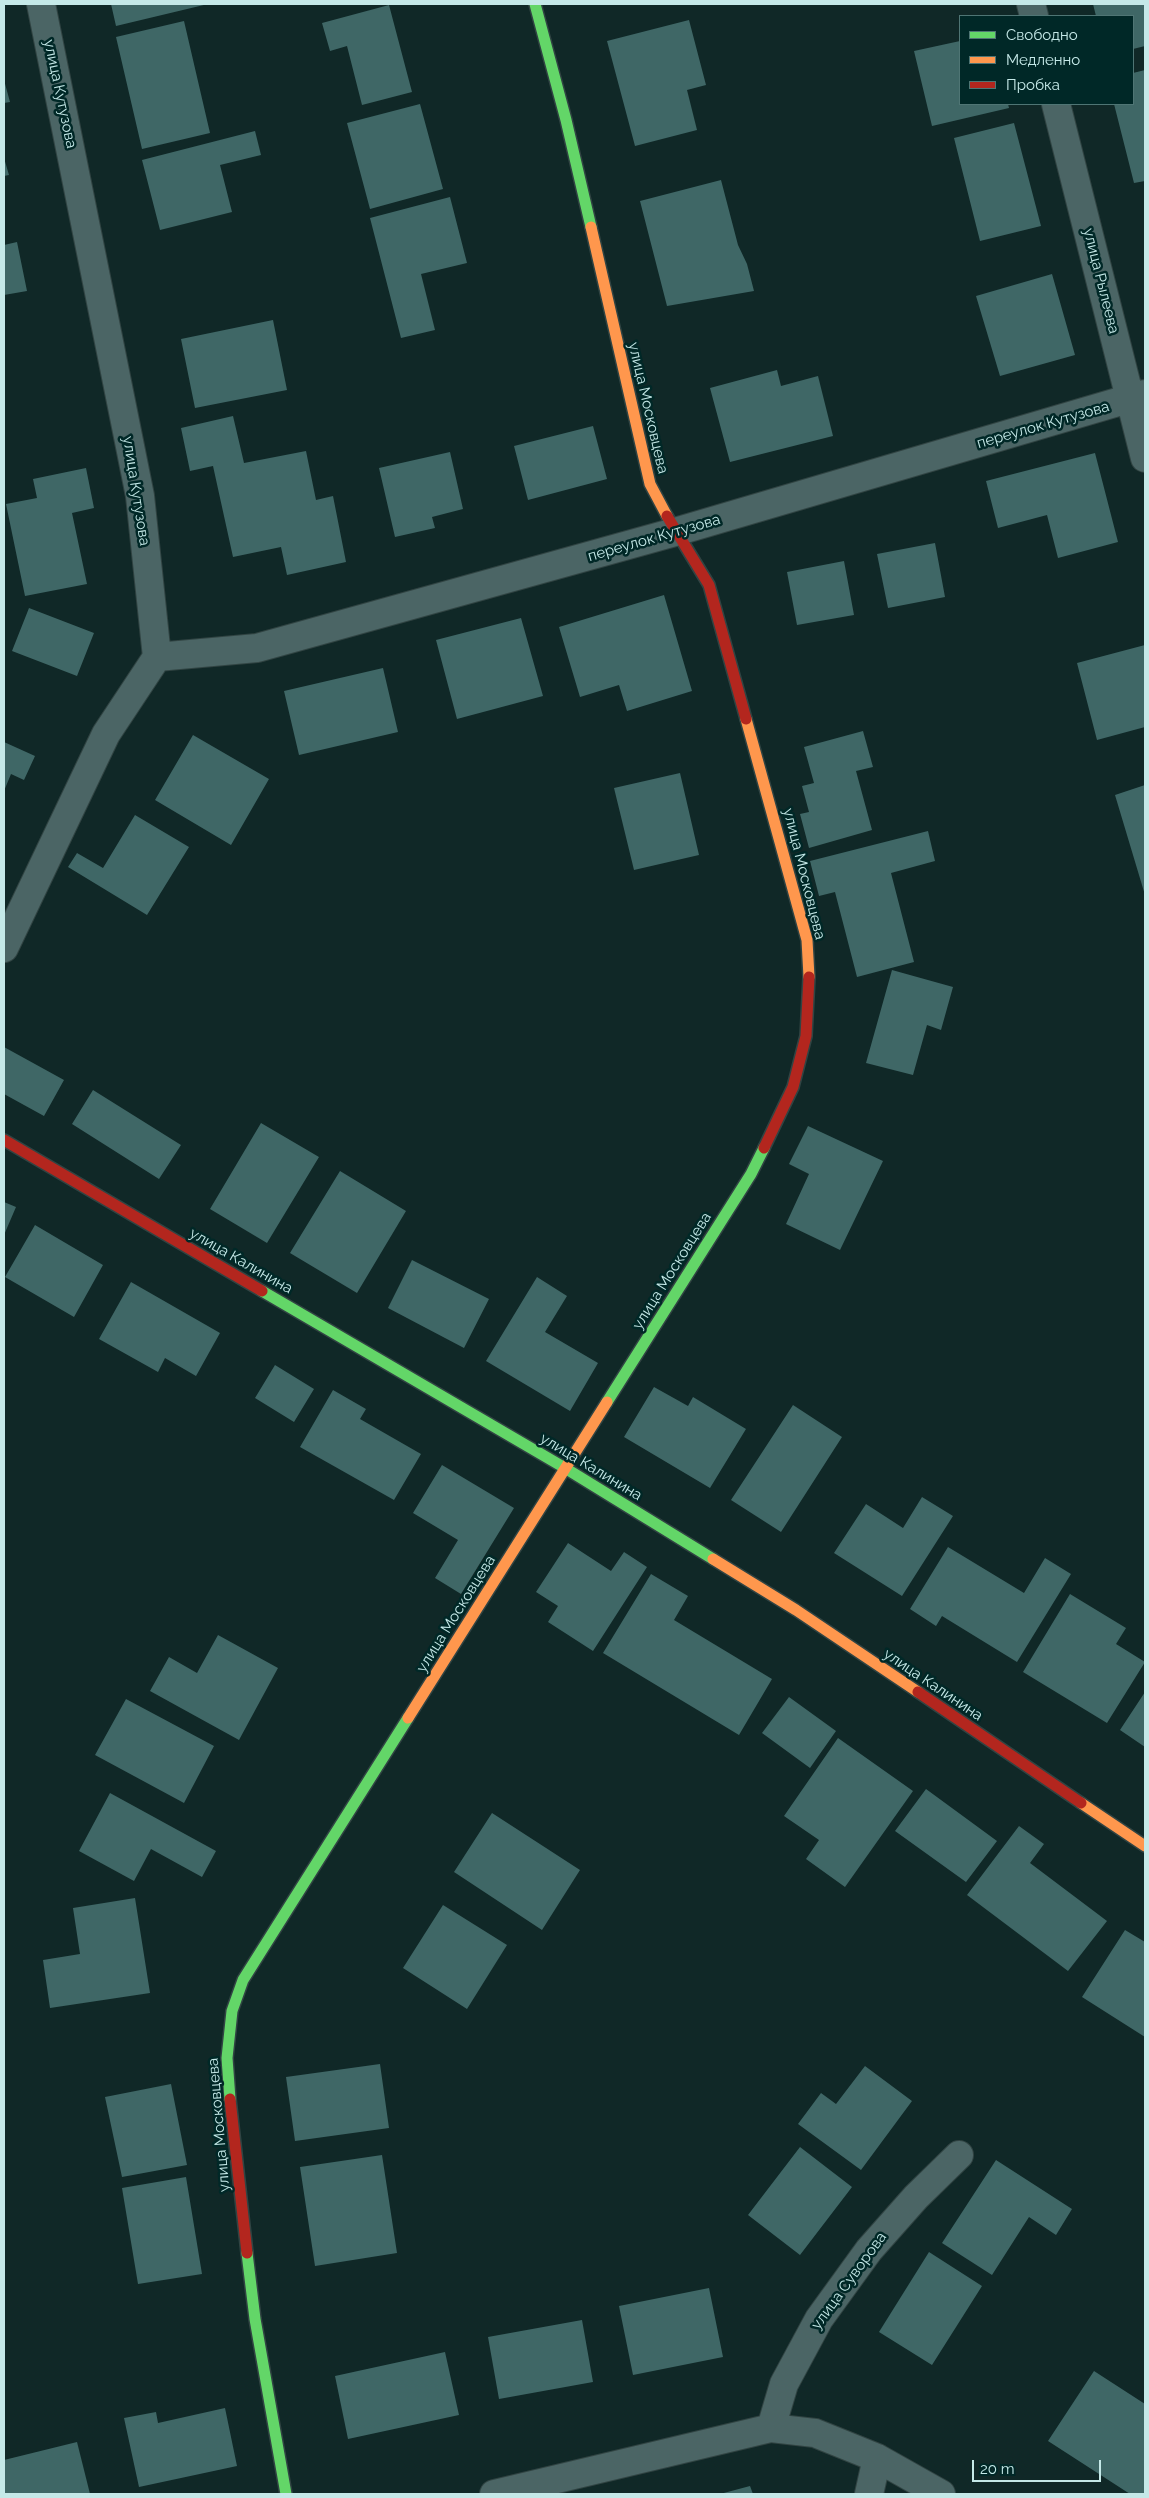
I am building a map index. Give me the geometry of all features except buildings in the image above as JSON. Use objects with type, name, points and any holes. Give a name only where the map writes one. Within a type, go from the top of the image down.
[{"type":"street","name":"улица Кутузова","points":[[41,4],[140,496],[157,657]]},
{"type":"street","name":"улица Московцева","points":[[286,2494],[255,2319],[232,2134],[227,2058],[232,2011],[243,1980],[751,1174],[793,1087],[806,1036],[809,982],[807,940],[798,899],[709,585],[675,532],[650,484],[566,120],[535,4]]},
{"type":"street","name":"улица Рылеева","points":[[1056,105],[1138,397],[1145,458]]},
{"type":"street","name":"переулок Кутузова","points":[[157,657],[257,648],[675,532],[1138,397]]},
{"type":"street","points":[[4,948],[106,734],[157,657]]},
{"type":"street","name":"улица Калинина","points":[[4,1140],[565,1468],[796,1610],[1145,1846]]},
{"type":"street","name":"улица Суворова","points":[[771,2428],[784,2384],[819,2319],[870,2250],[916,2197],[959,2155]]},
{"type":"street","points":[[494,2494],[771,2428],[815,2433],[877,2458],[941,2494]]},
{"type":"street","points":[[869,2494],[877,2458]]},
{"type":"traffic: fast","points":[[535,4],[566,120],[591,227]]},
{"type":"traffic: fast","points":[[607,1402],[751,1174],[764,1148]]},
{"type":"traffic: fast","points":[[262,1291],[565,1468],[713,1559]]},
{"type":"traffic: fast","points":[[230,2099],[227,2058],[232,2011],[243,1980],[408,1718]]},
{"type":"traffic: fast","points":[[247,2253],[255,2319],[286,2494]]},
{"type":"traffic: slow","points":[[591,227],[650,484],[667,516]]},
{"type":"traffic: slow","points":[[746,719],[807,940],[809,977]]},
{"type":"traffic: slow","points":[[408,1718],[607,1402]]},
{"type":"traffic: slow","points":[[713,1559],[796,1610],[918,1692]]},
{"type":"traffic: slow","points":[[1081,1803],[1145,1846]]},
{"type":"traffic: jam","points":[[667,516],[709,585],[746,719]]},
{"type":"traffic: jam","points":[[764,1148],[793,1087],[806,1036],[809,977]]},
{"type":"traffic: jam","points":[[4,1140],[262,1291]]},
{"type":"traffic: jam","points":[[918,1692],[1081,1803]]},
{"type":"traffic: jam","points":[[230,2099],[247,2253]]}]
